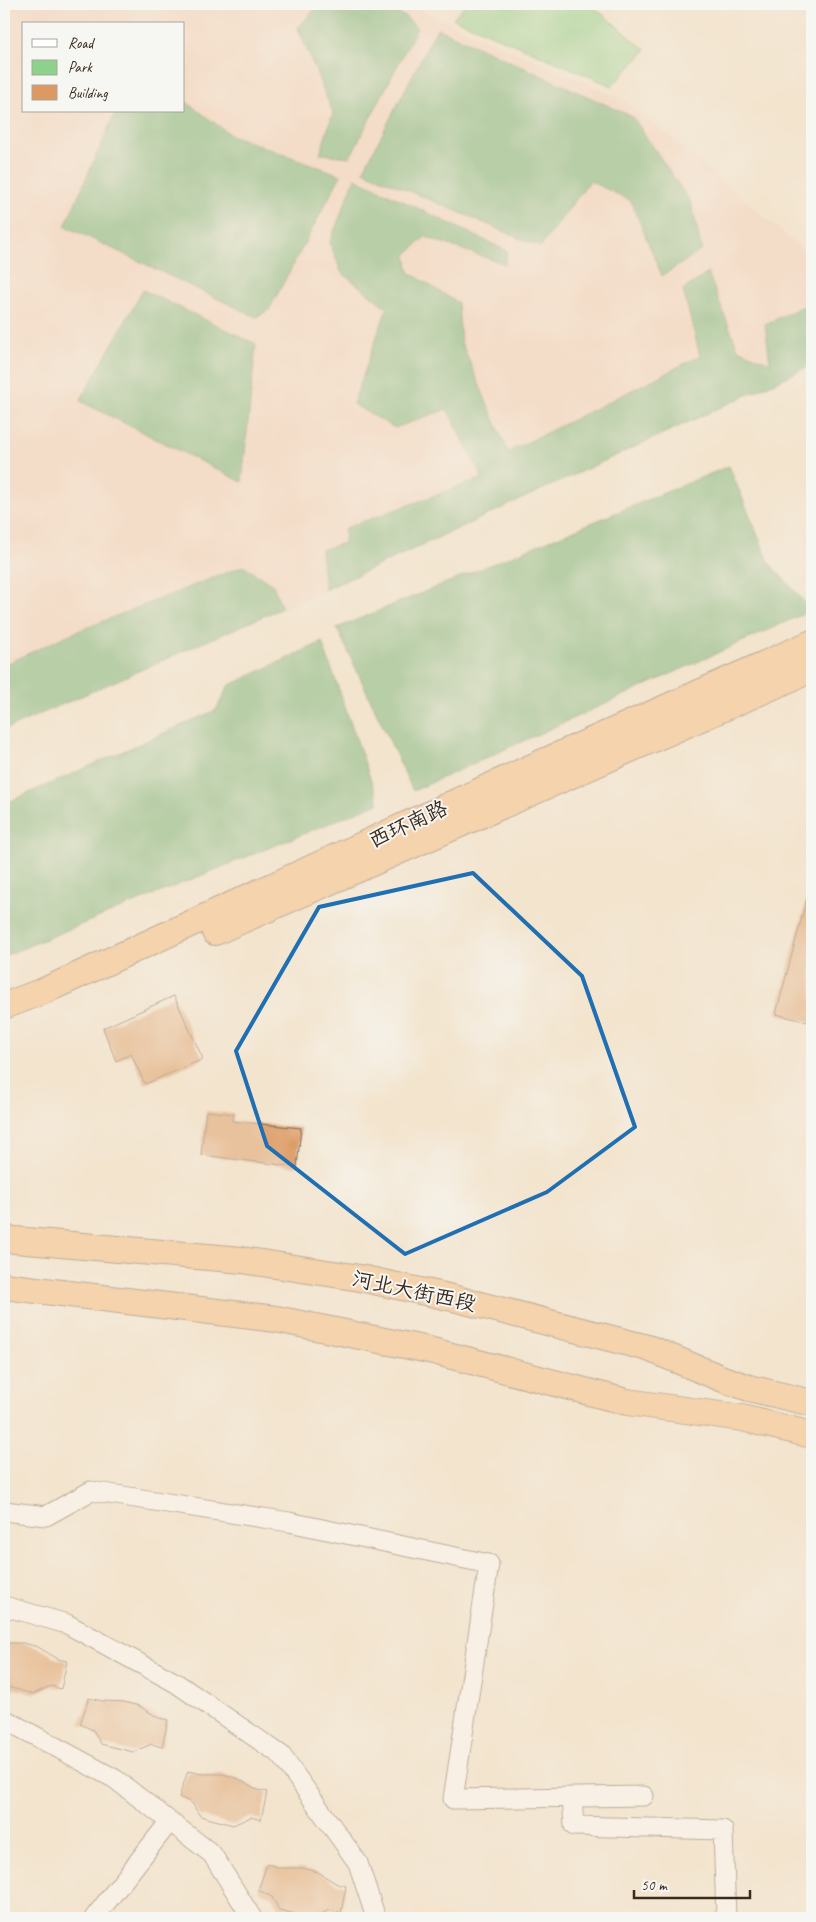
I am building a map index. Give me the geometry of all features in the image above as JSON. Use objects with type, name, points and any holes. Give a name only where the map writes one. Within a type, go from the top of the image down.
[{"type":"highway","name":"西环南路","points":[[4,1006],[46,990],[541,763],[812,643]]},
{"type":"highway","name":"西环南路","points":[[4,1024],[812,670]]},
{"type":"highway","name":"河北大街西段","points":[[4,1239],[242,1260],[360,1278],[453,1298],[648,1348],[740,1385],[812,1403]]},
{"type":"highway","points":[[4,1286],[276,1319],[429,1350],[627,1402],[742,1418],[812,1435]]},
{"type":"street","points":[[4,1511],[46,1516],[92,1491],[289,1522],[489,1564],[453,1799],[644,1796]]},
{"type":"street","points":[[4,1606],[75,1628],[176,1683],[281,1755],[358,1864],[376,1918]]},
{"type":"street","points":[[4,1719],[115,1779],[212,1854],[252,1918]]},
{"type":"street","points":[[572,1797],[574,1826],[723,1830],[726,1918]]},
{"type":"street","points":[[94,1918],[170,1821]]},
{"type":"highlighted area","points":[[473,873],[582,976],[635,1127],[547,1192],[405,1254],[267,1146],[236,1051],[319,907]]},
{"type":"shaded area","points":[[4,4],[406,4],[627,101],[812,257],[812,365],[325,590],[4,730]]},
{"type":"green space","points":[[319,4],[372,4],[406,17],[417,28],[350,157],[320,154],[333,113],[298,28]]},
{"type":"green space","points":[[466,4],[590,4],[646,50],[612,86],[453,18]]},
{"type":"green space","points":[[437,28],[633,117],[691,203],[702,250],[662,276],[631,201],[590,181],[540,247],[363,171]]},
{"type":"green space","points":[[185,101],[231,135],[341,175],[269,310],[256,317],[65,226],[116,112],[185,112]]},
{"type":"green space","points":[[355,178],[507,251],[505,264],[425,237],[406,255],[409,272],[458,303],[461,342],[508,452],[700,356],[683,290],[708,273],[738,349],[770,363],[765,324],[812,302],[812,365],[325,590],[321,550],[344,543],[345,528],[483,478],[447,409],[395,428],[353,404],[387,308],[341,272],[330,242]]},
{"type":"green space","points":[[143,290],[256,344],[242,482],[80,401]]},
{"type":"green space","points":[[729,466],[770,564],[812,610],[413,791],[337,628]]},
{"type":"green space","points":[[243,566],[273,585],[282,608],[4,730],[4,665],[63,637]]},
{"type":"green space","points":[[322,642],[379,803],[4,956],[4,804],[216,710],[228,686]]},
{"type":"building","points":[[808,894],[812,895],[812,1023],[776,1014]]},
{"type":"building","points":[[174,996],[203,1059],[145,1084],[131,1054],[116,1061],[103,1028]]},
{"type":"building","points":[[206,1111],[234,1114],[232,1121],[301,1128],[297,1167],[201,1155]]},
{"type":"building","points":[[4,1643],[23,1643],[38,1647],[58,1659],[67,1661],[61,1689],[51,1686],[33,1694],[4,1686]]},
{"type":"building","points":[[89,1698],[102,1701],[124,1702],[139,1706],[159,1718],[168,1720],[162,1747],[152,1744],[133,1752],[101,1744],[93,1730],[80,1724]]},
{"type":"building","points":[[188,1771],[202,1774],[223,1774],[239,1779],[258,1790],[267,1792],[261,1820],[251,1817],[233,1825],[200,1816],[192,1803],[179,1797]]},
{"type":"building","points":[[267,1864],[281,1868],[302,1868],[318,1872],[337,1884],[346,1886],[341,1913],[330,1910],[311,1918],[279,1910],[272,1897],[258,1890]]}]
